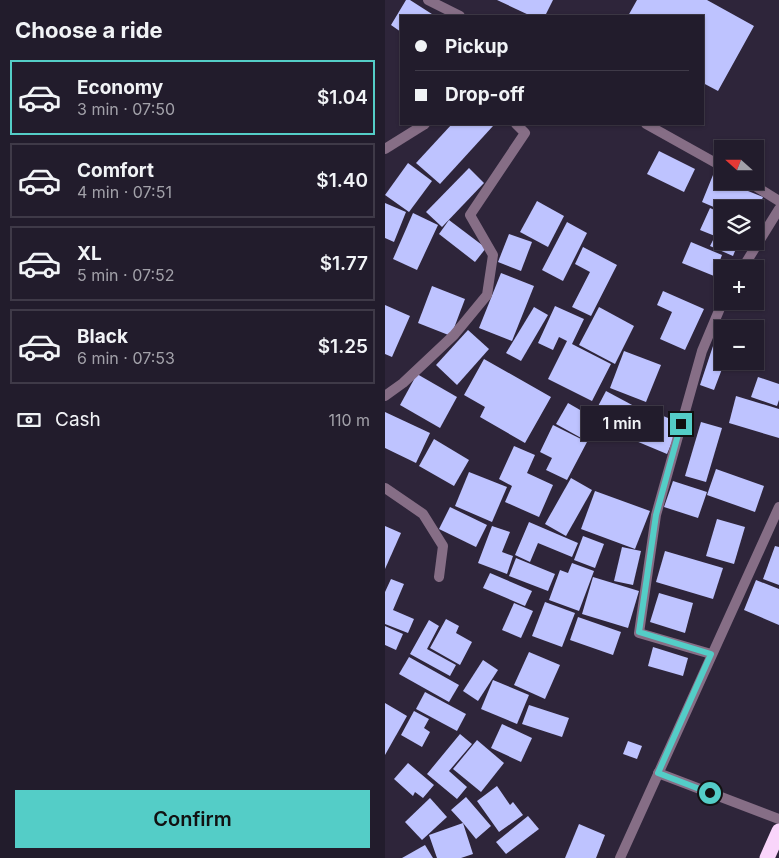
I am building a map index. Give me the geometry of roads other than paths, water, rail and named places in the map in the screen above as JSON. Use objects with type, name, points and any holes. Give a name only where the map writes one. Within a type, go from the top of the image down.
[{"type":"highway","points":[[767,858],[779,831]]},
{"type":"street","points":[[428,0],[458,15]]},
{"type":"street","points":[[385,149],[423,125]]},
{"type":"street","points":[[385,396],[403,383],[453,335],[487,295],[493,255],[470,215],[525,133],[517,125]]},
{"type":"street","points":[[648,125],[714,163]]},
{"type":"street","points":[[761,190],[779,202]]},
{"type":"street","points":[[747,260],[779,208]]},
{"type":"street","points":[[711,654],[639,632],[656,515],[702,351],[719,310]]},
{"type":"street","points":[[385,488],[423,514],[443,546],[439,577]]},
{"type":"street","points":[[620,858],[779,507]]},
{"type":"street","points":[[658,773],[779,820]]}]
